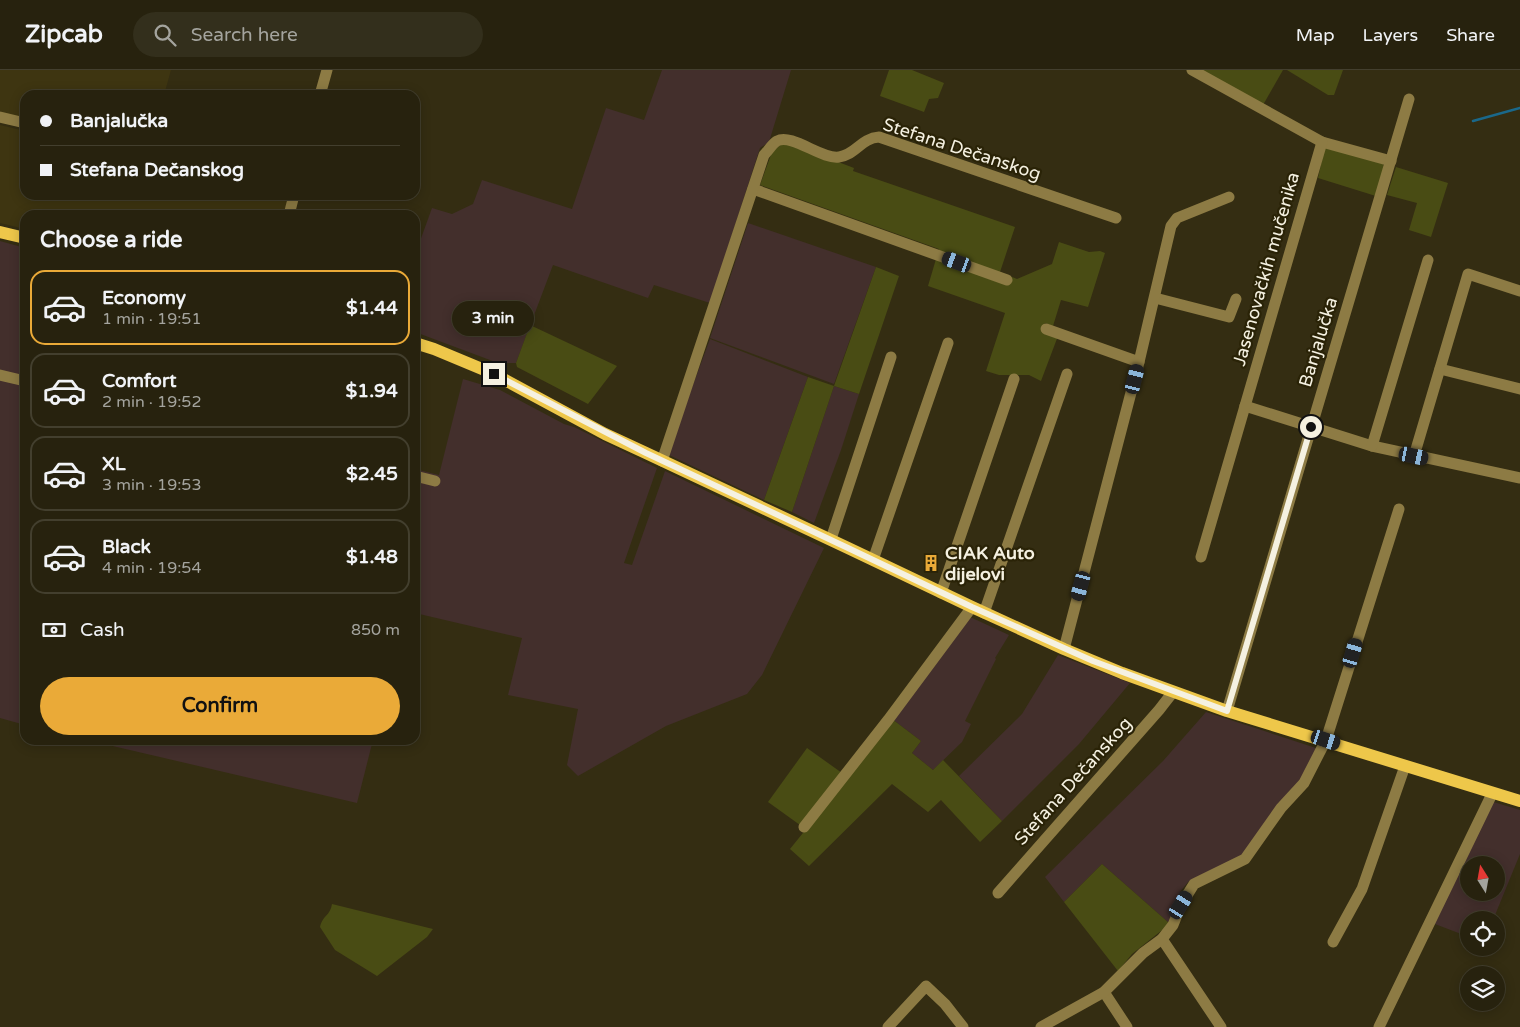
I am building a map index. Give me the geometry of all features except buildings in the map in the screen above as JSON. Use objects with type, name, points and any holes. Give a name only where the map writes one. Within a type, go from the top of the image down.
[{"type":"main road","points":[[0,232],[20,237]]},
{"type":"main road","points":[[420,345],[494,374],[605,434],[1064,649],[1227,711],[1326,740],[1492,794],[1520,801]]},
{"type":"street","points":[[321,90],[327,70]]},
{"type":"street","points":[[1192,70],[1322,142],[1391,161]]},
{"type":"street","name":"Banjalučka","points":[[1227,711],[1410,98]]},
{"type":"street","points":[[0,117],[20,122]]},
{"type":"street","name":"Stefana Dečanskog","points":[[753,189],[764,155],[774,142],[785,140],[836,158],[847,155],[869,137],[879,137],[1116,218]]},
{"type":"street","name":"Jasenovačkih mučenika","points":[[1201,558],[1322,142]]},
{"type":"street","points":[[662,461],[753,189],[1006,280]]},
{"type":"street","points":[[1064,649],[1139,362],[1171,226],[1177,218],[1229,196]]},
{"type":"street","points":[[1372,446],[1428,260]]},
{"type":"street","points":[[1414,456],[1468,274],[1520,291]]},
{"type":"street","points":[[1155,298],[1229,317],[1236,299]]},
{"type":"street","points":[[1046,329],[1139,362]]},
{"type":"street","points":[[873,560],[948,343]]},
{"type":"street","points":[[830,539],[891,356]]},
{"type":"street","points":[[1440,369],[1520,389]]},
{"type":"street","points":[[984,613],[1067,374]]},
{"type":"street","points":[[0,375],[20,380]]},
{"type":"street","points":[[941,593],[1014,379]]},
{"type":"street","points":[[1244,406],[1372,446],[1520,478]]},
{"type":"street","points":[[420,478],[435,482]]},
{"type":"street","points":[[1041,1027],[1104,992],[1143,953],[1162,939],[1174,925],[1181,905],[1194,884],[1245,860],[1281,808],[1304,783],[1326,740],[1399,509]]},
{"type":"street","points":[[804,827],[888,720],[972,607]]},
{"type":"street","name":"Stefana Dečanskog","points":[[998,893],[1173,692]]},
{"type":"street","points":[[1333,942],[1362,889],[1405,766]]},
{"type":"street","points":[[1379,1027],[1492,794]]},
{"type":"street","points":[[1162,939],[1221,1027]]},
{"type":"street","points":[[888,1027],[926,986],[945,1004],[963,1027]]},
{"type":"street","points":[[1104,992],[1127,1027]]},
{"type":"shaded area","points":[[0,70],[171,70],[165,90],[20,90],[20,118],[0,111]]},
{"type":"shaded area","points":[[662,70],[791,70],[769,142],[760,148],[710,303],[654,285],[648,298],[553,265],[516,363],[498,363],[420,334],[420,241],[432,208],[452,214],[473,204],[482,180],[572,209],[606,108],[644,120]]},
{"type":"shaded area","points":[[889,70],[912,70],[944,83],[938,98],[929,99],[924,112],[880,96]]},
{"type":"shaded area","points":[[1202,70],[1283,70],[1263,105]]},
{"type":"shaded area","points":[[1287,70],[1343,70],[1334,95],[1328,95]]},
{"type":"shaded area","points":[[0,125],[20,130],[20,200],[285,200],[287,203],[285,210],[20,210],[20,228],[0,223]]},
{"type":"shaded area","points":[[782,144],[791,144],[854,168],[853,171],[1015,227],[1000,272],[1017,279],[1052,264],[1059,242],[1089,252],[1100,251],[1105,253],[1088,307],[1061,300],[1053,326],[1045,323],[1042,330],[1058,336],[1041,381],[1029,375],[999,375],[986,371],[1005,313],[928,286],[939,249],[760,185],[772,152]]},
{"type":"shaded area","points":[[1325,146],[1383,164],[1385,169],[1379,197],[1318,178]]},
{"type":"shaded area","points":[[1396,167],[1448,183],[1431,237],[1409,230],[1417,203],[1387,195]]},
{"type":"shaded area","points":[[748,223],[876,267],[834,384],[710,338]]},
{"type":"shaded area","points":[[0,241],[20,247],[20,724],[0,718]]},
{"type":"shaded area","points":[[876,267],[899,276],[859,394],[834,386]]},
{"type":"shaded area","points":[[530,325],[617,366],[588,404],[517,367],[516,363]]},
{"type":"shaded area","points":[[710,339],[808,377],[764,500],[669,455],[668,452]]},
{"type":"shaded area","points":[[808,377],[834,386],[792,512],[764,500]]},
{"type":"shaded area","points":[[463,379],[500,390],[564,424],[574,427],[657,468],[624,563],[632,565],[665,471],[824,548],[762,675],[747,694],[666,726],[578,776],[567,765],[578,709],[508,695],[522,638],[420,614],[420,470],[439,475]]},
{"type":"shaded area","points":[[834,386],[859,394],[814,523],[792,512]]},
{"type":"shaded area","points":[[968,616],[1009,635],[995,658],[965,721],[971,724],[962,742],[933,770],[912,753],[921,741],[892,719]]},
{"type":"shaded area","points":[[1058,655],[1130,683],[1079,744],[1002,821],[959,776],[1022,714]]},
{"type":"shaded area","points":[[1206,712],[1319,749],[1301,781],[1237,861],[1188,882],[1180,892],[1169,923],[1102,864],[1064,902],[1045,877],[1163,761]]},
{"type":"shaded area","points":[[892,719],[921,741],[912,753],[933,770],[943,760],[1002,821],[980,842],[941,800],[928,812],[892,784],[809,866],[790,849],[861,761]]},
{"type":"shaded area","points":[[108,745],[372,745],[357,803]]},
{"type":"shaded area","points":[[807,748],[842,773],[800,825],[768,802]]},
{"type":"shaded area","points":[[1487,800],[1520,810],[1520,854],[1505,891],[1505,856],[1460,856],[1460,901],[1501,901],[1497,911],[1460,911],[1460,934],[1427,921]]},
{"type":"shaded area","points":[[1102,864],[1169,923],[1132,954],[1118,971],[1064,902]]},
{"type":"shaded area","points":[[332,904],[433,929],[427,937],[377,976],[335,950],[320,927]]},
{"type":"waterway","points":[[1473,121],[1520,108]]},
{"type":"place","name":"CIAK Auto dijelovi","points":[[931,563]]},
{"type":"route","points":[[494,374],[605,434],[972,607],[1122,673],[1227,711],[1311,427]]}]
